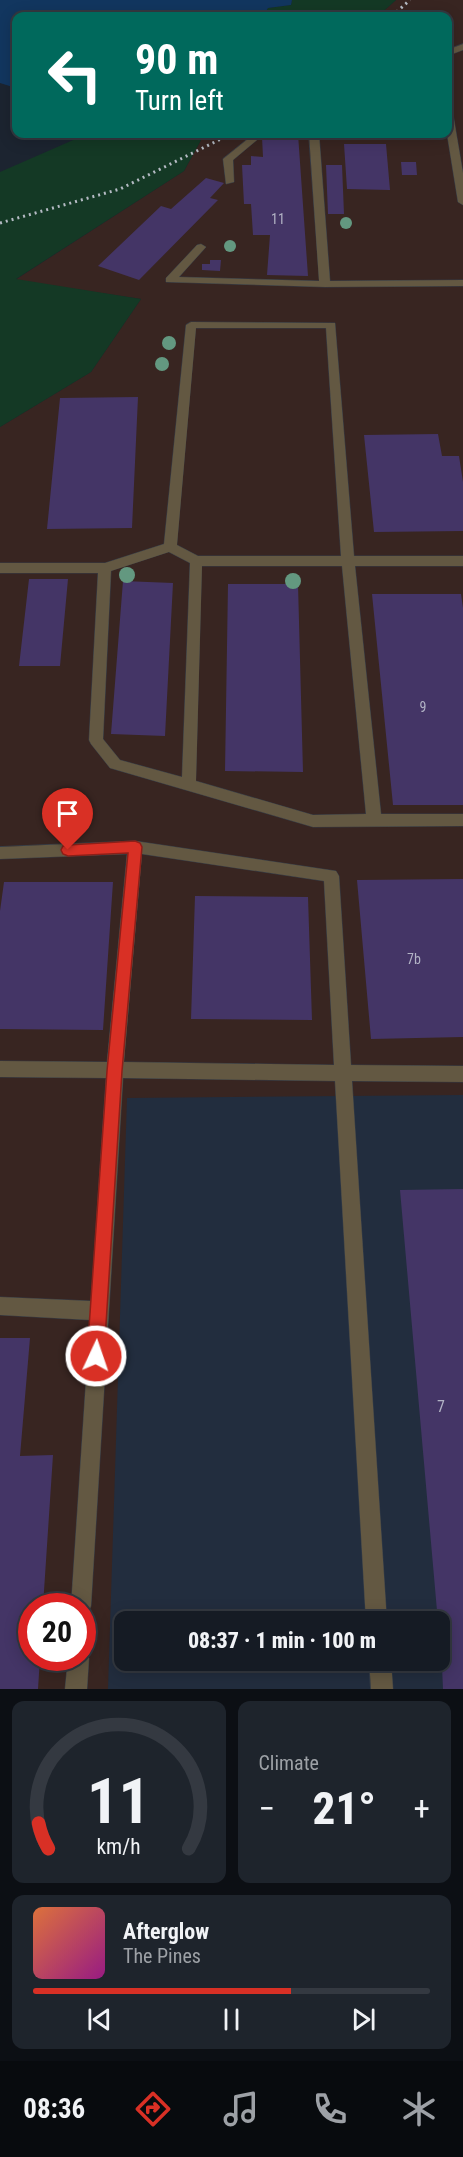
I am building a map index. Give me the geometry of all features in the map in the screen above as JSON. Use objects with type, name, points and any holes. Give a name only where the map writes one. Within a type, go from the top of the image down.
[{"type":"street","points":[[229,182],[228,159],[254,138]]},
{"type":"street","points":[[314,138],[325,284]]},
{"type":"street","points":[[450,138],[463,202]]},
{"type":"street","points":[[201,247],[170,280],[325,284],[463,283]]},
{"type":"street","points":[[170,547],[191,325],[331,325],[348,560],[375,821]]},
{"type":"street","points":[[0,568],[105,568],[170,547],[196,561],[463,561]]},
{"type":"street","points":[[189,785],[196,561]]},
{"type":"street","points":[[105,568],[96,740],[115,764],[314,821],[463,820]]},
{"type":"street","points":[[0,854],[135,847],[332,876],[377,1611]]},
{"type":"street","points":[[82,1593],[115,1071],[135,847]]},
{"type":"street","points":[[0,1069],[463,1074]]},
{"type":"street","points":[[0,1306],[98,1311]]},
{"type":"street","points":[[76,1689],[77,1671]]},
{"type":"street","points":[[381,1671],[382,1689]]},
{"type":"shaded area","points":[[396,0],[463,0],[463,1689],[0,1689],[0,427],[91,372],[141,299],[15,280],[184,171],[204,138],[452,138],[452,12],[382,12]]},
{"type":"shaded area","points":[[463,1095],[463,1689],[108,1689],[127,1098]]},
{"type":"green space","points":[[292,0],[396,0],[382,12],[266,12],[268,8],[291,5]]},
{"type":"green space","points":[[78,138],[204,138],[184,171],[16,279],[141,299],[91,372],[0,427],[0,172]]},
{"type":"water","points":[[0,0],[292,0],[291,5],[268,8],[266,12],[12,12],[12,87],[0,83]]},
{"type":"building","points":[[262,138],[298,138],[308,276],[267,275],[270,235],[253,235],[251,204],[244,204],[242,165],[251,165],[251,156],[263,157]]},
{"type":"building","points":[[344,144],[386,144],[390,190],[347,189]]},
{"type":"building","points":[[401,162],[416,162],[417,175],[402,175]]},
{"type":"building","points":[[326,165],[342,165],[344,214],[328,214]]},
{"type":"building","points":[[206,178],[224,183],[210,198],[218,200],[139,280],[98,266],[161,206],[171,209]]},
{"type":"building","points":[[210,260],[221,260],[220,271],[202,270],[202,264],[210,264]]},
{"type":"building","points":[[138,397],[132,528],[47,529],[60,398]]},
{"type":"building","points":[[438,434],[442,456],[459,456],[463,482],[463,531],[374,532],[364,435]]},
{"type":"building","points":[[29,579],[68,579],[60,666],[19,666]]},
{"type":"building","points":[[123,581],[173,583],[165,736],[111,734]]},
{"type":"building","points":[[228,584],[298,584],[303,772],[225,771]]},
{"type":"building","points":[[372,594],[461,594],[463,608],[463,805],[393,805]]},
{"type":"building","points":[[463,879],[463,1037],[371,1039],[357,880]]},
{"type":"building","points":[[4,882],[113,882],[103,1030],[0,1029],[0,911]]},
{"type":"building","points":[[195,896],[308,897],[312,1020],[191,1019]]},
{"type":"building","points":[[463,1189],[463,1689],[443,1689],[442,1671],[450,1671],[450,1611],[437,1611],[400,1190]]},
{"type":"building","points":[[0,1338],[30,1338],[20,1456],[53,1455],[44,1593],[18,1593],[18,1671],[39,1671],[38,1689],[0,1689]]},
{"type":"railway","points":[[396,12],[410,0]]},
{"type":"railway","points":[[0,223],[120,189],[223,138]]},
{"type":"route","points":[[68,850],[135,847],[115,1071],[96,1356]]}]
